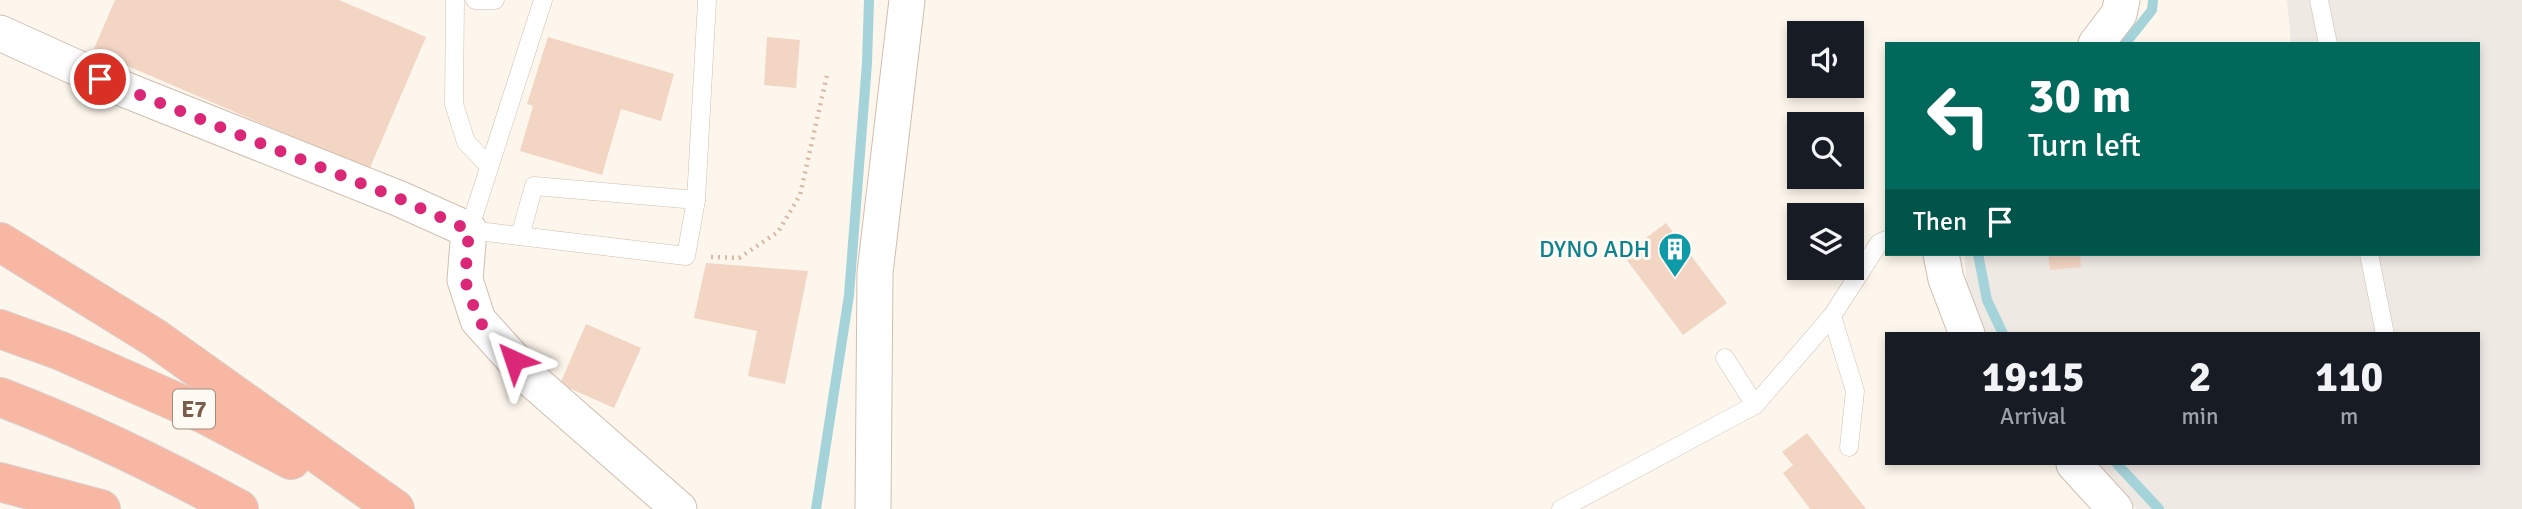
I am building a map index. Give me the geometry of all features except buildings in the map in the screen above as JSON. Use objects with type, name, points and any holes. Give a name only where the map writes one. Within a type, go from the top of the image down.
[{"type":"highway","points":[[0,242],[155,338],[395,509]]},
{"type":"highway","name":"E7","points":[[0,329],[61,351],[206,415],[378,509]]},
{"type":"highway","points":[[0,397],[177,475],[239,509]]},
{"type":"highway","points":[[0,482],[101,509]]},
{"type":"street","points":[[873,509],[875,273],[907,0]]},
{"type":"street","points":[[2098,42],[2119,14],[2122,0]]},
{"type":"street","points":[[0,33],[126,90],[400,199],[469,230],[465,280],[478,320],[532,380],[679,509]]},
{"type":"street","points":[[1941,256],[1946,279],[1966,332]]},
{"type":"street","points":[[2075,465],[2115,509]]},
{"type":"lane","points":[[455,0],[454,104],[466,142],[489,166]]},
{"type":"lane","points":[[475,0],[495,0]]},
{"type":"lane","points":[[543,0],[469,230],[686,256],[696,200],[707,1]]},
{"type":"lane","points":[[2319,0],[2328,42]]},
{"type":"lane","points":[[520,236],[534,186],[696,200]]},
{"type":"lane","points":[[1561,509],[1755,405],[1832,316],[1879,243],[1885,240]]},
{"type":"lane","points":[[2369,256],[2385,332]]},
{"type":"lane","points":[[1832,316],[1855,391],[1849,447]]},
{"type":"lane","points":[[1725,358],[1755,405]]},
{"type":"path","points":[[686,256],[739,258],[778,232],[800,195],[827,75]]},
{"type":"shaded area","points":[[2287,0],[2522,0],[2522,509],[2136,509],[2097,465],[2480,465],[2480,332],[1985,332],[1976,317],[1966,279],[1965,256],[2480,256],[2480,42],[2291,42]]},
{"type":"waterway","points":[[816,509],[849,295],[867,63],[869,0]]},
{"type":"waterway","points":[[2127,42],[2152,10],[2153,0]]},
{"type":"waterway","points":[[1978,256],[1987,300],[2002,332]]},
{"type":"waterway","points":[[2118,465],[2159,509]]},
{"type":"place","name":"DYNO ADH","points":[[1675,279]]},
{"type":"route","points":[[100,79],[400,199],[469,230],[465,280],[478,320],[514,360]]}]
